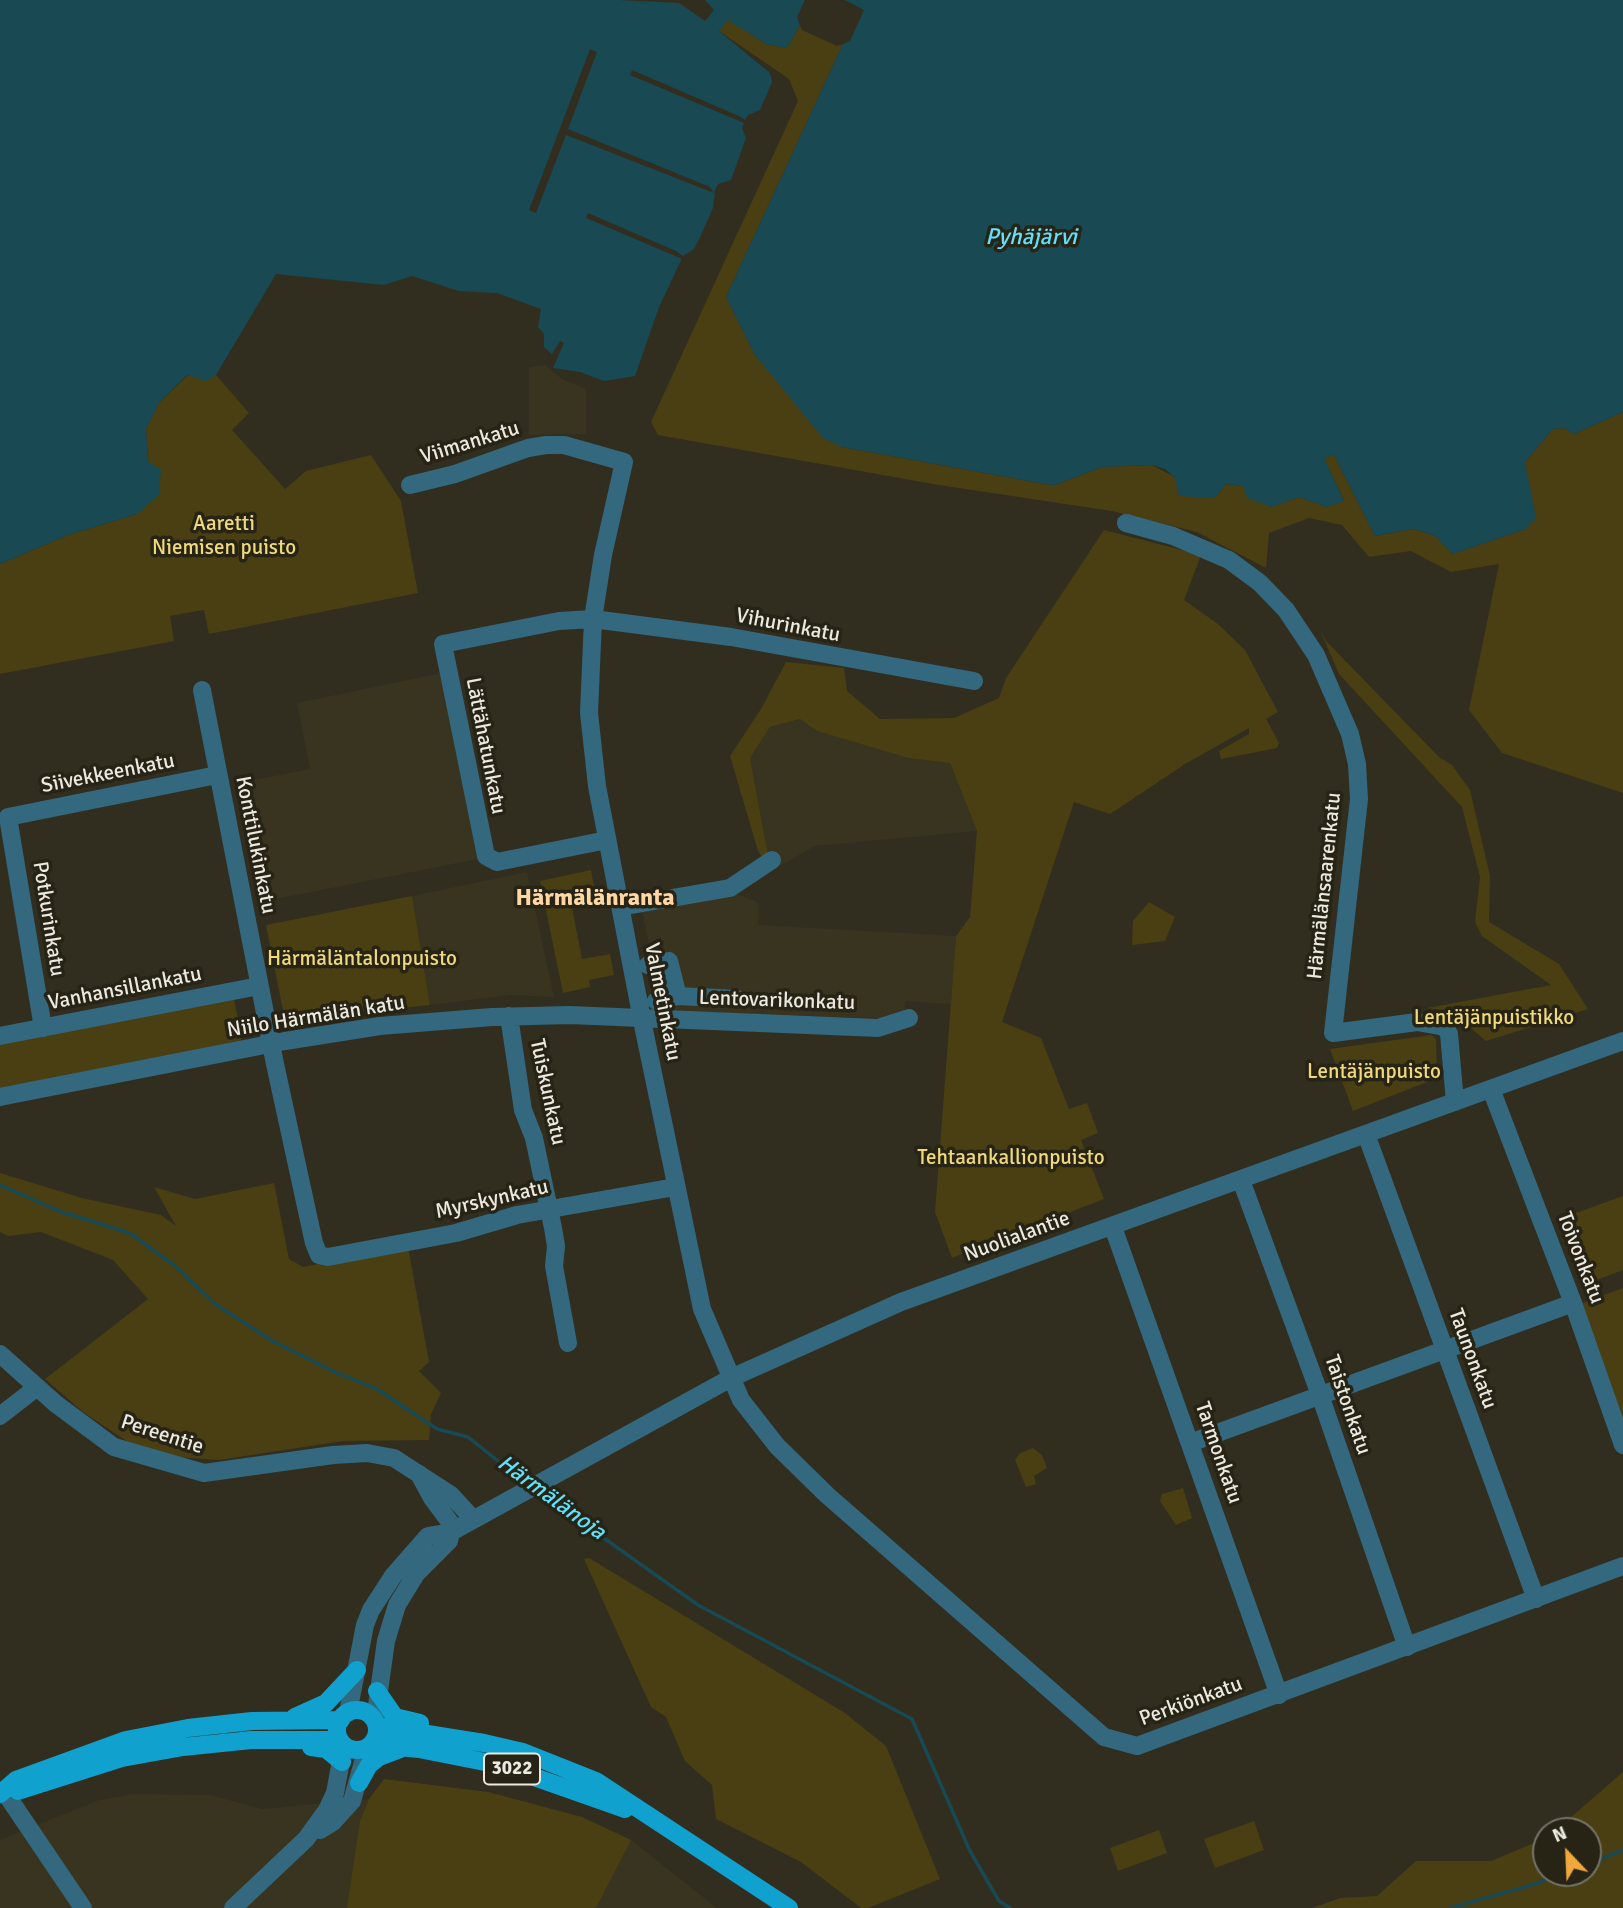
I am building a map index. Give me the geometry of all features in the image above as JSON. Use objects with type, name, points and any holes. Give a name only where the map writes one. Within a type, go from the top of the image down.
[{"type":"main road","points":[[292,1719],[326,1703],[357,1670]]},
{"type":"main road","points":[[377,1690],[395,1717],[438,1727],[450,1737]]},
{"type":"main road","points":[[366,1712],[373,1735],[355,1750],[258,1747],[251,1740],[183,1746],[122,1758],[23,1790],[2,1793],[16,1780],[126,1740],[208,1725],[344,1716],[366,1712]]},
{"type":"main road","points":[[342,1749],[338,1728],[344,1716]]},
{"type":"main road","name":"3022","points":[[373,1735],[450,1737],[523,1752],[561,1766],[596,1781],[789,1908]]},
{"type":"main road","name":"3022","points":[[373,1735],[403,1749],[445,1753],[500,1765],[646,1816]]},
{"type":"main road","points":[[359,1783],[369,1765],[379,1757],[403,1749]]},
{"type":"street","name":"Viimankatu","points":[[410,485],[455,474],[546,444],[564,445],[624,462]]},
{"type":"street","name":"Valmetinkatu","points":[[624,462],[603,555],[593,619],[589,713],[593,761],[675,1187],[702,1309],[731,1378]]},
{"type":"street","name":"Härmälänsaarenkatu","points":[[1126,523],[1207,549],[1260,583],[1302,633],[1332,687],[1353,746],[1359,799],[1333,1033],[1417,1022],[1445,1027],[1449,1035],[1455,1102]]},
{"type":"street","name":"Vihurinkatu","points":[[443,644],[544,623],[593,619],[731,637],[974,681]]},
{"type":"street","name":"Lättähatunkatu","points":[[443,644],[486,856],[497,862],[607,840]]},
{"type":"street","name":"Konttilukinkatu","points":[[202,690],[271,1044],[314,1243],[319,1255]]},
{"type":"street","name":"Siivekkeenkatu","points":[[8,817],[217,775]]},
{"type":"street","name":"Potkurinkatu","points":[[8,817],[44,1028]]},
{"type":"street","points":[[620,906],[730,888],[772,860]]},
{"type":"street","points":[[648,965],[670,961],[678,996]]},
{"type":"street","name":"Vanhansillankatu","points":[[0,1036],[259,986]]},
{"type":"street","points":[[656,1001],[678,996],[737,999]]},
{"type":"street","name":"Niilo Härmälän katu","points":[[0,1097],[271,1044],[369,1028],[509,1016],[570,1014],[642,1019]]},
{"type":"street","name":"Tuiskunkatu","points":[[509,1016],[523,1110],[534,1138],[556,1247],[554,1266],[568,1343]]},
{"type":"street","name":"Lentovarikonkatu","points":[[642,1019],[878,1028],[909,1018]]},
{"type":"street","name":"Nuolialantie","points":[[344,1716],[357,1670],[365,1625],[377,1600],[428,1536],[453,1531],[731,1378],[901,1302],[1491,1089],[1621,1048]]},
{"type":"street","name":"Toivonkatu","points":[[1491,1089],[1573,1303],[1623,1445]]},
{"type":"street","name":"Taunonkatu","points":[[1366,1134],[1536,1599]]},
{"type":"street","name":"Taistonkatu","points":[[1241,1180],[1320,1395],[1407,1647]]},
{"type":"street","name":"Myrskynkatu","points":[[319,1255],[328,1257],[456,1233],[549,1210],[675,1187]]},
{"type":"street","name":"Tarmonkatu","points":[[1113,1227],[1279,1695]]},
{"type":"street","points":[[1190,1443],[1573,1303]]},
{"type":"street","name":"Pereentie","points":[[0,1354],[36,1388],[114,1447],[204,1474],[333,1455],[367,1453],[394,1458],[451,1495],[473,1519]]},
{"type":"street","name":"Perkiönkatu","points":[[731,1378],[741,1400],[777,1446],[819,1487],[1104,1737],[1137,1745],[1279,1695],[1623,1566]]},
{"type":"street","points":[[0,1416],[36,1388]]},
{"type":"street","points":[[418,1472],[453,1531]]},
{"type":"street","name":"Nuolialantie","points":[[306,1839],[345,1810],[359,1783],[373,1735],[377,1690],[386,1641],[397,1605],[416,1574],[449,1541],[453,1531]]},
{"type":"street","points":[[233,1908],[306,1839],[331,1803],[342,1749]]},
{"type":"street","points":[[2,1793],[83,1908]]},
{"type":"shaded area","points":[[545,365],[562,379],[586,389],[586,434],[529,435],[529,367]]},
{"type":"shaded area","points":[[442,673],[478,859],[261,902],[238,783],[310,769],[297,703]]},
{"type":"shaded area","points":[[800,719],[817,731],[908,758],[950,763],[977,831],[815,846],[771,871],[750,758],[770,727]]},
{"type":"shaded area","points":[[527,872],[554,997],[511,995],[430,1005],[412,896]]},
{"type":"shaded area","points":[[735,893],[759,903],[758,925],[956,936],[951,1004],[905,1001],[904,1019],[663,1011],[642,910]]},
{"type":"shaded area","points":[[384,1779],[488,1792],[582,1817],[631,1840],[717,1908],[0,1908],[0,1840],[99,1800],[133,1794],[210,1795],[262,1809],[369,1799]]},
{"type":"green space","points":[[728,19],[766,44],[787,48],[800,25],[802,30],[837,46],[843,44],[726,297],[755,355],[842,447],[1055,485],[1102,467],[1152,465],[1215,498],[1226,484],[1243,486],[1271,507],[1299,497],[1327,507],[1344,500],[1323,457],[1334,455],[1375,536],[1413,529],[1436,536],[1452,554],[1526,529],[1525,462],[1553,429],[1564,428],[1574,434],[1623,412],[1623,793],[1502,753],[1469,710],[1499,564],[1451,572],[1411,551],[1369,557],[1342,525],[1309,518],[1269,533],[1266,568],[1197,532],[1112,511],[939,485],[658,435],[651,422],[798,101],[789,79],[719,31]]},
{"type":"green space","name":"Aaretti Niemisen puisto","points":[[188,375],[206,380],[216,375],[249,413],[232,430],[285,489],[306,471],[371,455],[401,501],[418,593],[209,634],[204,610],[170,616],[174,641],[0,674],[0,564],[68,535],[137,514],[148,461],[146,429],[159,403]]},
{"type":"green space","name":"Tehtaankallionpuisto","points":[[1104,530],[1201,555],[1184,600],[1218,624],[1245,650],[1278,712],[1266,719],[1279,743],[1277,748],[1221,759],[1219,751],[1249,734],[1249,728],[1185,764],[1110,814],[1074,802],[1002,1022],[1041,1038],[1069,1109],[1087,1103],[1098,1133],[1081,1140],[1104,1199],[952,1258],[935,1212],[956,936],[970,917],[977,831],[950,763],[908,758],[817,731],[800,719],[770,727],[750,758],[771,871],[758,851],[730,756],[761,709],[786,662],[844,668],[847,691],[880,719],[954,718],[999,698],[1006,678]]},
{"type":"green space","name":"Lentäjänpuistikko","points":[[1320,630],[1326,641],[1439,757],[1452,765],[1470,790],[1490,876],[1489,922],[1559,964],[1588,1009],[1486,1041],[1452,1012],[1427,1008],[1551,985],[1482,936],[1475,922],[1480,877],[1462,807],[1339,674]]},
{"type":"green space","points":[[591,870],[595,892],[570,897],[582,959],[610,954],[614,975],[589,980],[590,987],[563,993],[540,881]]},
{"type":"green space","name":"Härmäläntalonpuisto","points":[[412,896],[430,1005],[285,1020],[266,925]]},
{"type":"green space","points":[[1149,902],[1175,917],[1165,941],[1132,945],[1133,921]]},
{"type":"green space","points":[[234,998],[242,1043],[0,1089],[0,1043]]},
{"type":"green space","name":"Lentäjänpuisto","points":[[1431,1035],[1436,1039],[1437,1078],[1353,1111],[1330,1049]]},
{"type":"green space","points":[[0,1173],[82,1198],[161,1215],[176,1226],[154,1187],[195,1199],[274,1183],[289,1259],[303,1267],[408,1247],[429,1362],[419,1371],[441,1393],[431,1414],[429,1440],[343,1441],[219,1460],[174,1457],[134,1446],[83,1412],[45,1379],[148,1299],[113,1260],[41,1232],[8,1236],[0,1232]]},
{"type":"green space","points":[[1623,1196],[1623,1270],[1586,1284],[1562,1218]]},
{"type":"green space","points":[[1623,1288],[1623,1423],[1580,1304]]},
{"type":"green space","points":[[1033,1448],[1042,1455],[1047,1468],[1034,1476],[1036,1484],[1026,1487],[1015,1460],[1020,1453]]},
{"type":"green space","points":[[1183,1488],[1192,1518],[1176,1525],[1160,1501],[1162,1494]]},
{"type":"green space","points":[[589,1558],[845,1713],[886,1746],[940,1879],[868,1908],[861,1908],[801,1862],[716,1819],[712,1785],[685,1761],[666,1717],[651,1707],[584,1559]]},
{"type":"green space","points":[[1623,1772],[1623,1908],[1312,1908],[1340,1898],[1377,1896],[1416,1861],[1491,1861],[1532,1844],[1532,1887],[1602,1887],[1602,1817],[1571,1817]]},
{"type":"green space","points":[[384,1779],[488,1792],[582,1817],[631,1840],[596,1908],[347,1908],[360,1821],[369,1799]]},
{"type":"green space","points":[[1254,1821],[1264,1850],[1215,1868],[1204,1839]]},
{"type":"green space","points":[[1159,1830],[1167,1853],[1118,1871],[1110,1848]]},
{"type":"water","points":[[0,0],[619,0],[679,3],[705,21],[714,10],[705,0],[805,0],[797,17],[800,25],[787,48],[766,44],[728,20],[719,31],[770,73],[772,82],[760,110],[748,115],[744,122],[742,128],[746,138],[731,180],[718,184],[715,190],[713,208],[694,249],[683,256],[659,307],[635,376],[604,381],[580,372],[553,368],[564,343],[560,341],[552,354],[544,347],[544,334],[538,327],[541,309],[497,293],[459,291],[412,276],[384,285],[276,274],[216,375],[206,381],[187,375],[159,403],[146,429],[148,461],[161,470],[159,495],[137,514],[68,535],[0,564]]},
{"type":"water","name":"Pyhäjärvi","points":[[845,0],[1623,0],[1623,412],[1574,434],[1564,428],[1553,429],[1525,462],[1536,518],[1526,529],[1452,554],[1436,536],[1413,529],[1375,536],[1334,455],[1324,458],[1344,501],[1327,507],[1299,497],[1272,507],[1247,498],[1243,486],[1226,484],[1215,498],[1179,496],[1175,478],[1165,469],[1152,465],[1102,467],[1055,485],[842,447],[823,438],[755,355],[726,297],[843,44],[850,41],[864,10]]},
{"type":"pier","points":[[590,49],[597,52],[568,129],[710,187],[714,193],[566,135],[536,213],[529,210]]},
{"type":"pier","points":[[632,70],[739,116],[745,120],[744,123],[630,75]]},
{"type":"pier","points":[[588,213],[676,251],[683,256],[682,259],[586,218]]},
{"type":"waterway","name":"Härmälänoja","points":[[0,1185],[59,1211],[130,1233],[174,1265],[215,1304],[271,1340],[337,1373],[377,1389],[437,1429],[468,1437],[527,1484]]},
{"type":"waterway","name":"Härmälänoja","points":[[539,1492],[698,1605],[912,1719],[970,1851],[999,1901],[1010,1908]]},
{"type":"waterway","points":[[1602,1858],[1623,1850]]},
{"type":"waterway","points":[[1450,1908],[1532,1885]]},
{"type":"district","name":"Härmälänranta","points":[[595,899]]}]
